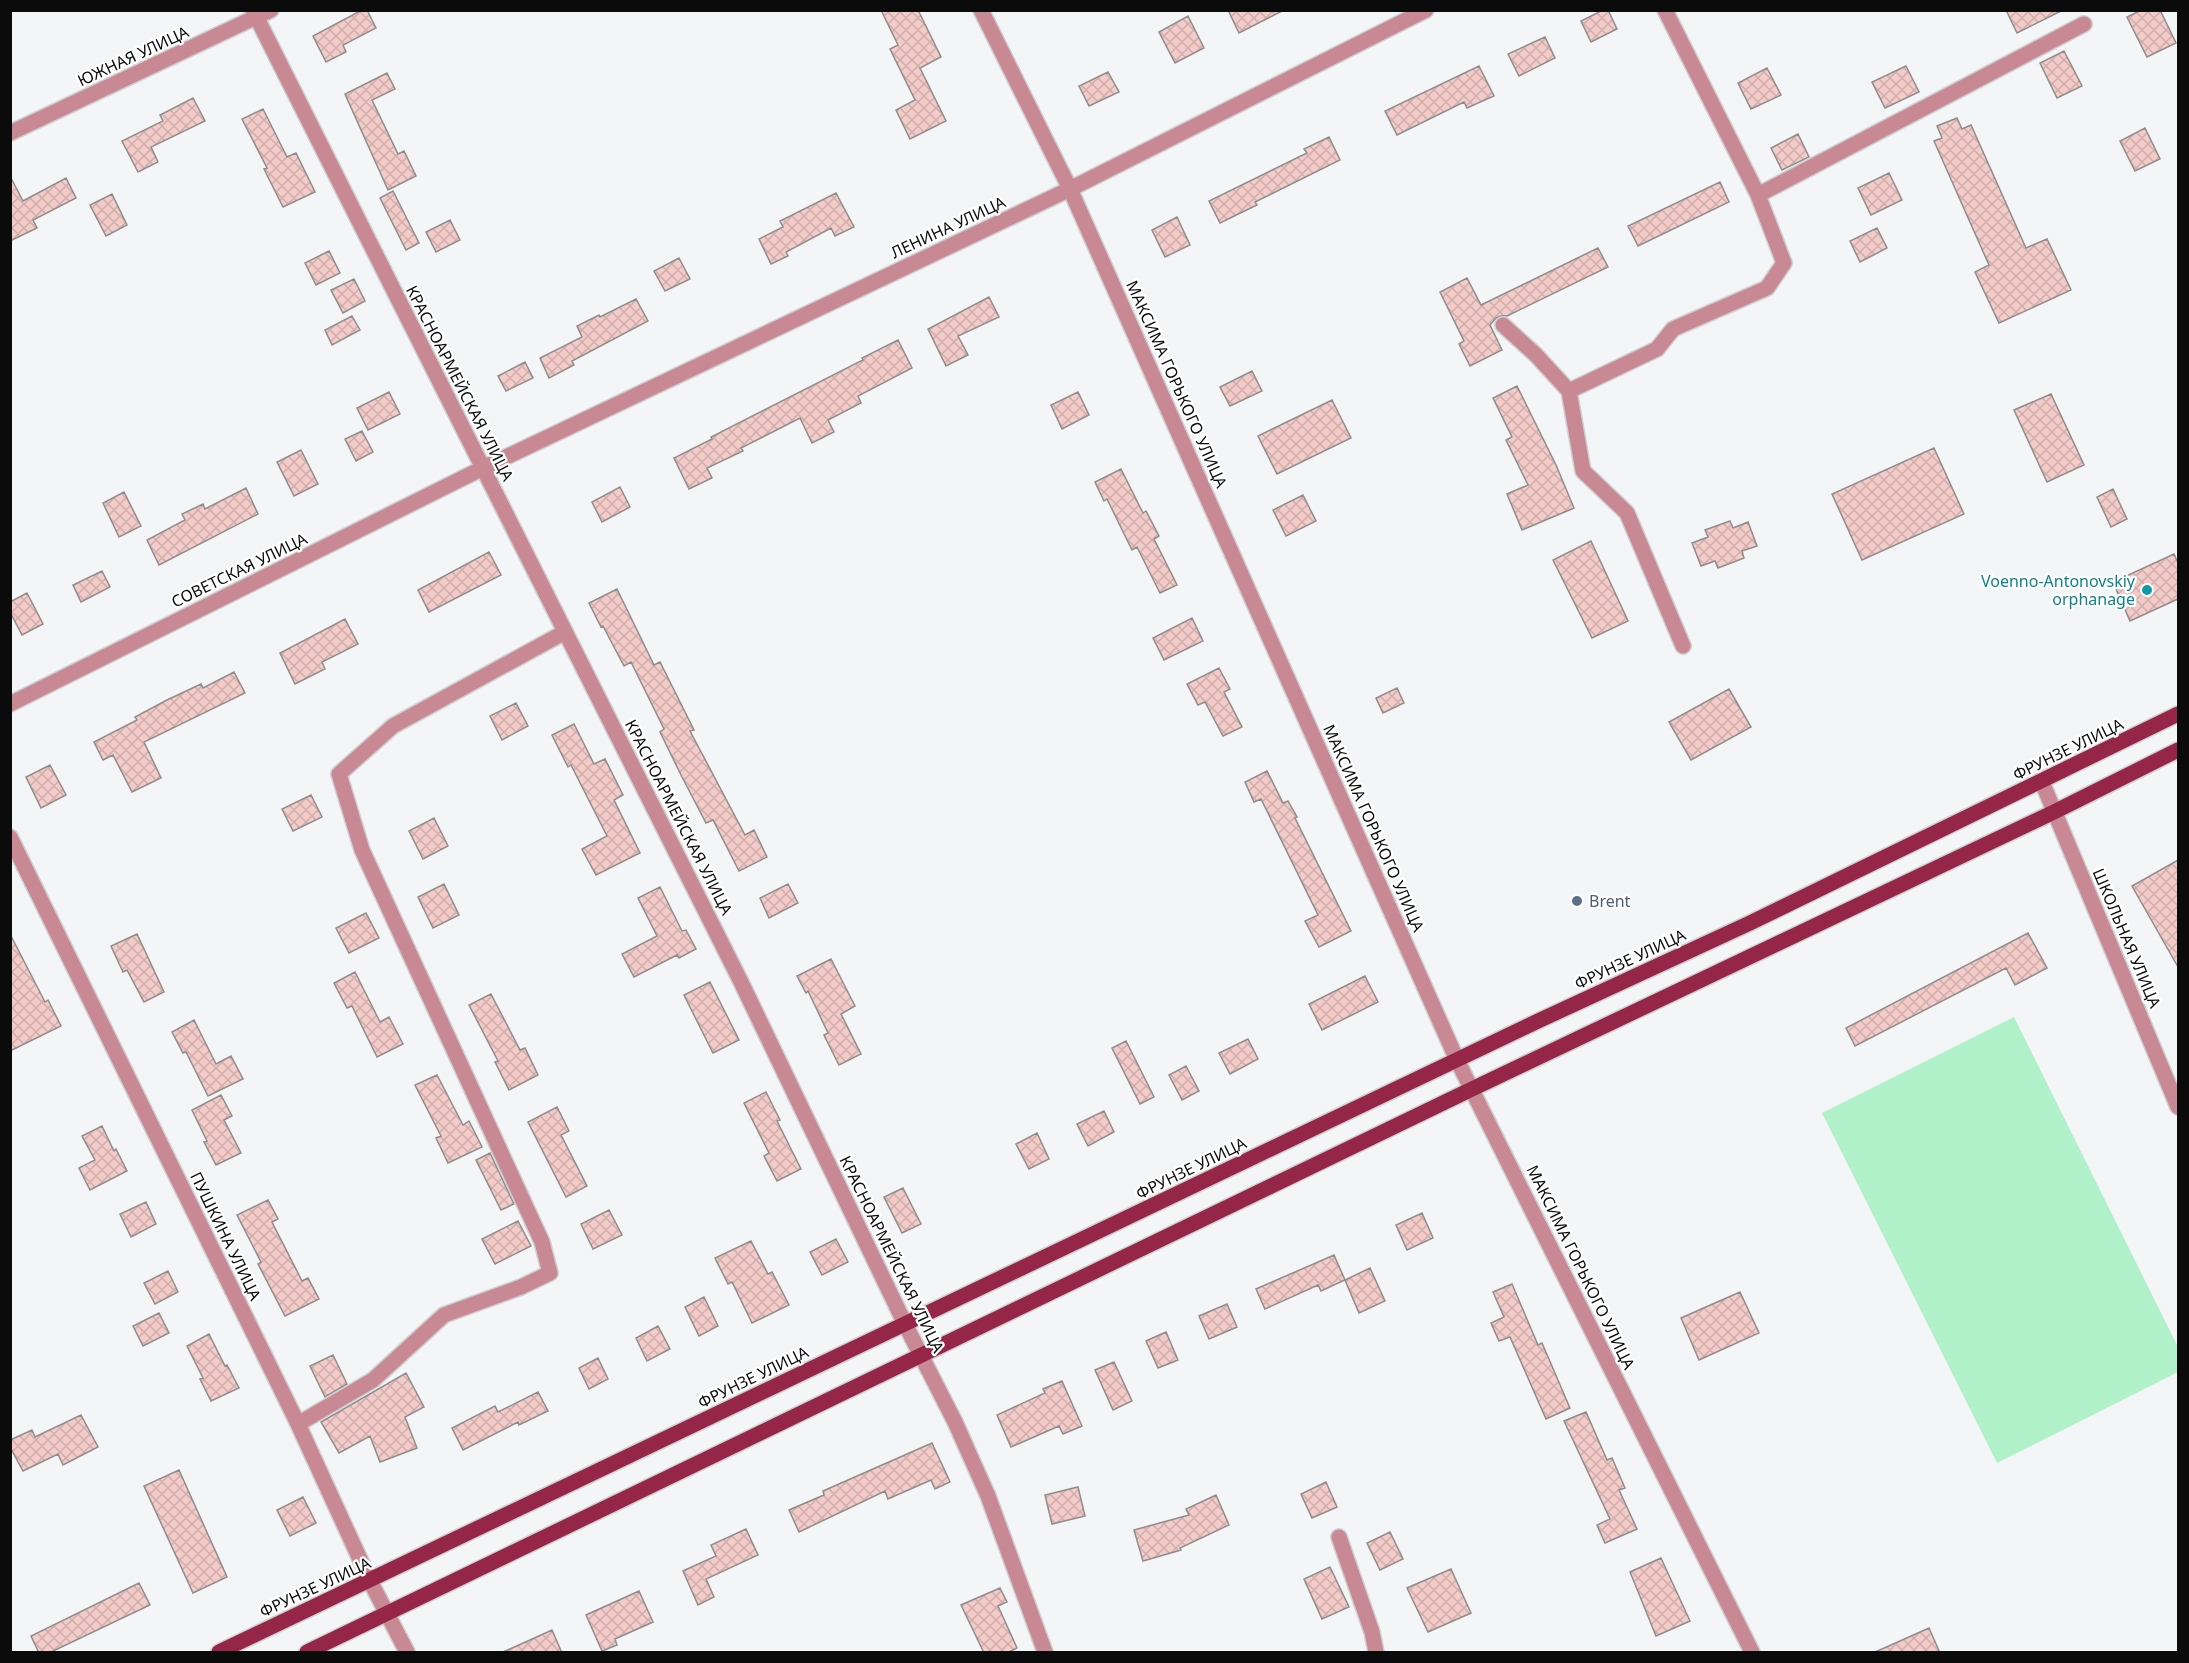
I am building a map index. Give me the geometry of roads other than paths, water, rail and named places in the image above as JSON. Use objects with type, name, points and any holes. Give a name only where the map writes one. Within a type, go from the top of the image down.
[{"type":"main road","name":"ФРУНЗЕ УЛИЦА","points":[[219,1653],[1457,1060],[1750,923],[2178,714]]},
{"type":"main road","points":[[307,1653],[1472,1089],[2054,812],[2178,750]]},
{"type":"street","name":"ЮЖНАЯ УЛИЦА","points":[[10,133],[255,14],[271,10]]},
{"type":"street","name":"МАКСИМА ГОРЬКОГО УЛИЦА","points":[[981,10],[1070,189],[1457,1060],[1752,1653]]},
{"type":"street","name":"ЛЕНИНА УЛИЦА","points":[[483,468],[1070,189],[1425,10]]},
{"type":"street","points":[[1569,391],[1657,349],[1672,328],[1767,288],[1784,263],[1758,195],[1665,10]]},
{"type":"street","name":"КРАСНОАРМЕЙСКАЯ УЛИЦА","points":[[255,14],[741,982],[921,1357],[955,1422],[988,1496],[1045,1653]]},
{"type":"street","points":[[1758,195],[2084,24]]},
{"type":"street","points":[[1503,325],[1536,355],[1569,391],[1583,471],[1627,513],[1683,646]]},
{"type":"street","name":"СОВЕТСКАЯ УЛИЦА","points":[[10,704],[483,468]]},
{"type":"street","points":[[298,1424],[373,1380],[444,1315],[522,1287],[550,1273],[542,1242],[362,850],[339,774],[393,726],[566,632]]},
{"type":"street","name":"ШКОЛЬНАЯ УЛИЦА","points":[[2042,782],[2178,1107]]},
{"type":"street","name":"ПУШКИНА УЛИЦА","points":[[10,837],[298,1424],[370,1581],[406,1653]]},
{"type":"street","points":[[1339,1537],[1372,1632],[1376,1653]]},
{"type":"place","name":"Voenno-Antonovskiy orphanage","points":[[2147,590]]},
{"type":"place","name":"Brent","points":[[1577,901]]}]
